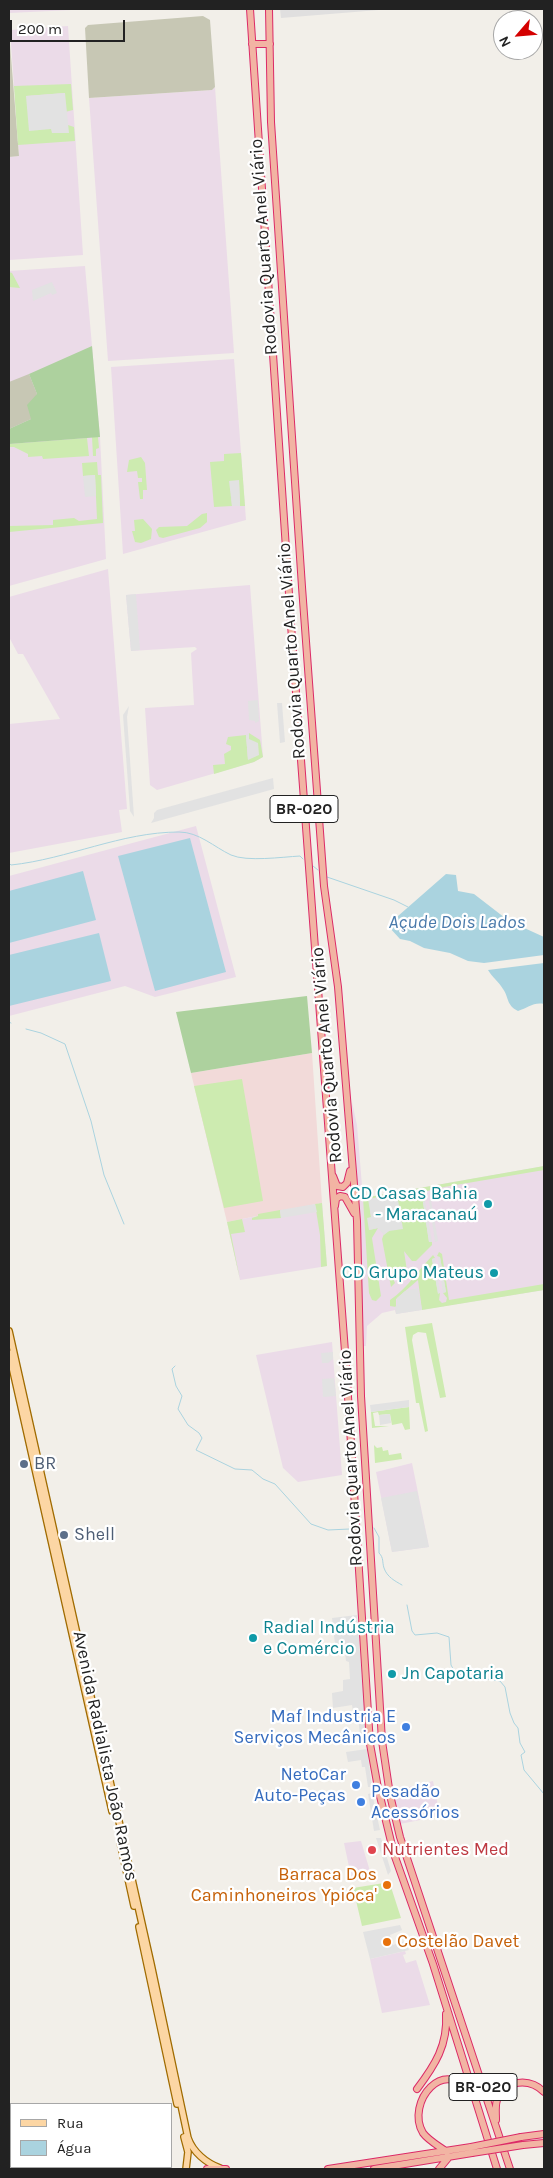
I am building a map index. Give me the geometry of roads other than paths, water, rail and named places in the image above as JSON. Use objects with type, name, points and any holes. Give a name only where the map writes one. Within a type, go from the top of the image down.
[{"type":"highway","name":"Rodovia Quarto Anel Viário","points":[[250,9],[287,572],[355,1508],[370,1744],[378,1788],[401,1876],[446,2003],[497,2169]]},
{"type":"highway","name":"Rodovia Quarto Anel Viário","points":[[269,9],[271,122],[292,422],[300,571],[324,886],[338,987],[357,1221],[359,1359],[382,1741],[397,1826],[413,1882],[510,2169]]},
{"type":"highway","points":[[252,44],[270,44]]},
{"type":"highway","points":[[275,384],[288,378]]},
{"type":"highway","points":[[277,422],[292,422]]},
{"type":"highway","points":[[287,572],[300,571]]},
{"type":"highway","points":[[300,757],[314,755]]},
{"type":"highway","points":[[329,1163],[337,1186],[343,1187],[349,1178],[351,1158]]},
{"type":"highway","points":[[334,1221],[336,1199],[340,1196],[345,1197],[349,1202],[357,1221]]},
{"type":"highway","points":[[355,1508],[368,1504]]},
{"type":"highway","points":[[401,1876],[413,1882]]},
{"type":"highway","points":[[417,2089],[436,2063],[444,2046],[447,2026],[446,2003]]},
{"type":"highway","points":[[448,2154],[431,2142],[423,2132],[419,2121],[420,2105],[431,2086],[446,2079],[456,2080],[462,2084],[476,2102]]},
{"type":"highway","points":[[496,2128],[496,2103],[499,2096],[508,2087],[515,2083],[527,2082],[544,2092]]},
{"type":"highway","points":[[472,2150],[521,2137],[542,2134],[544,2128]]},
{"type":"highway","points":[[328,2169],[472,2150],[544,2143]]},
{"type":"highway","points":[[374,2169],[395,2168],[448,2154]]},
{"type":"highway","points":[[439,2169],[448,2154]]},
{"type":"highway","points":[[207,2169],[223,2168]]},
{"type":"main road","name":"Avenida Radialista João Ramos","points":[[9,1331],[152,1964],[188,2138],[193,2148],[203,2158],[223,2168]]},
{"type":"main road","name":"Avenida Radialista João Ramos","points":[[9,1353],[188,2152],[186,2169]]},
{"type":"water","points":[[190,838],[226,972],[155,991],[118,856]]},
{"type":"water","points":[[83,871],[96,920],[9,943],[9,891]]},
{"type":"water","name":"Açude Dois Lados","points":[[446,874],[456,875],[458,891],[474,894],[509,921],[544,937],[544,955],[484,963],[468,961],[450,953],[424,948],[410,941],[400,939],[389,927],[390,923]]},
{"type":"water","points":[[99,933],[111,981],[9,1006],[9,955]]},
{"type":"water","name":"Açude Dois Lados","points":[[544,963],[544,1004],[534,1005],[518,1011],[511,1006],[505,992],[488,970]]},
{"type":"waterway","points":[[9,863],[11,865],[32,862],[136,836],[179,832],[193,834],[238,857],[265,859],[300,856],[303,859]]},
{"type":"waterway","points":[[313,866],[318,870]]},
{"type":"waterway","points":[[327,877],[394,900],[408,907]]},
{"type":"waterway","points":[[26,1029],[41,1033],[65,1044],[91,1121],[104,1175],[124,1224]]},
{"type":"waterway","points":[[175,1366],[172,1369],[176,1386],[182,1396],[178,1409],[188,1425],[199,1433],[202,1438],[196,1450],[235,1469],[252,1470],[263,1479],[275,1484],[311,1524],[328,1530],[350,1529]]},
{"type":"waterway","points":[[374,1528],[379,1537],[379,1553],[385,1571],[402,1585]]},
{"type":"waterway","points":[[407,1605],[412,1631],[415,1635],[437,1633],[449,1637],[451,1665],[456,1674],[500,1681],[505,1687],[510,1713],[518,1728],[520,1743],[525,1752],[521,1755],[524,1770],[544,1794]]},
{"type":"place","name":"CD Casas Bahia - Maracanaú","points":[[488,1204]]},
{"type":"place","name":"CD Grupo Mateus","points":[[494,1273]]},
{"type":"place","name":"BR","points":[[24,1464]]},
{"type":"place","name":"Shell","points":[[64,1535]]},
{"type":"place","name":"Radial Indústria e Comércio","points":[[253,1638]]},
{"type":"place","name":"Jn Capotaria","points":[[392,1674]]},
{"type":"place","name":"Maf Industria E Serviços Mecânicos","points":[[406,1727]]},
{"type":"place","name":"NetoCar Auto-Peças","points":[[356,1785]]},
{"type":"place","name":"Pesadão Acessórios","points":[[361,1802]]},
{"type":"place","name":"Nutrientes Med","points":[[372,1850]]},
{"type":"place","name":"Barraca Dos Caminhoneiros Ypióca'","points":[[387,1885]]},
{"type":"place","name":"Costelão Davet","points":[[387,1942]]}]
